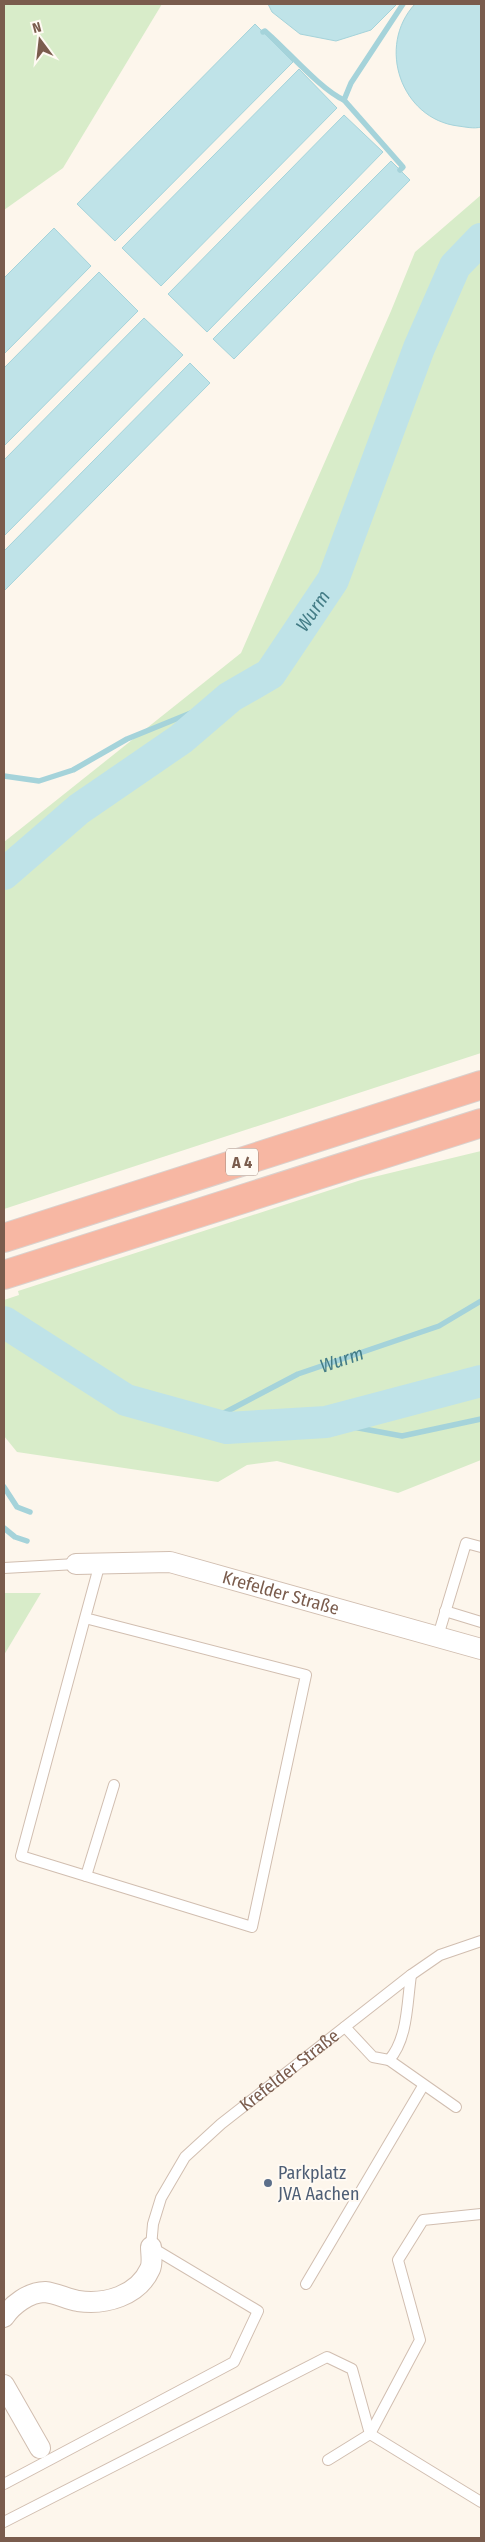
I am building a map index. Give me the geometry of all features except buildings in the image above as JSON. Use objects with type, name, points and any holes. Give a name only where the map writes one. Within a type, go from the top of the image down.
[{"type":"highway","name":"A 4","points":[[4,1238],[481,1085]]},
{"type":"highway","name":"A 4","points":[[8,1274],[481,1123]]},
{"type":"street","name":"Krefelder Straße","points":[[76,1564],[170,1562],[481,1649]]},
{"type":"street","name":"Krefelder Straße","points":[[4,2317],[10,2308],[22,2300],[44,2292],[79,2301],[122,2297],[141,2283],[151,2268],[151,2247]]},
{"type":"street","points":[[4,2386],[40,2448]]},
{"type":"lane","points":[[438,1636],[466,1543],[481,1547]]},
{"type":"lane","points":[[85,1618],[306,1675],[252,1927],[21,1856],[85,1618],[100,1563]]},
{"type":"lane","points":[[4,1568],[76,1564]]},
{"type":"lane","points":[[445,1611],[481,1622]]},
{"type":"lane","points":[[86,1876],[114,1785]]},
{"type":"lane","name":"Krefelder Straße","points":[[151,2247],[153,2224],[161,2198],[185,2157],[221,2124],[411,1975],[440,1955],[481,1942]]},
{"type":"lane","points":[[389,2060],[397,2051],[403,2030],[411,1975]]},
{"type":"lane","points":[[345,2028],[373,2057],[389,2060],[456,2107]]},
{"type":"lane","points":[[306,2284],[424,2086]]},
{"type":"lane","points":[[328,2460],[370,2434],[420,2340],[398,2260],[423,2220],[481,2214]]},
{"type":"lane","points":[[4,2484],[234,2362],[258,2311],[151,2247]]},
{"type":"lane","points":[[4,2522],[327,2356],[352,2369],[370,2434],[481,2502]]},
{"type":"green space","points":[[4,4],[162,4],[63,168],[4,210]]},
{"type":"green space","points":[[481,195],[481,1053],[4,1209],[4,842],[241,653],[415,252]]},
{"type":"green space","points":[[481,1151],[481,1460],[398,1493],[277,1461],[247,1465],[218,1482],[17,1452],[4,1436],[4,1300],[19,1295],[18,1291],[361,1180]]},
{"type":"green space","points":[[4,1593],[41,1593],[4,1655]]},
{"type":"water","points":[[268,4],[397,4],[371,30],[336,41],[300,34],[272,12]]},
{"type":"water","points":[[415,4],[481,4],[481,127],[458,126],[438,120],[422,110],[409,95],[401,78],[396,59],[397,40],[403,21]]},
{"type":"water","points":[[255,24],[293,62],[115,241],[77,204]]},
{"type":"water","points":[[299,69],[337,108],[161,286],[122,248]]},
{"type":"water","points":[[344,115],[383,152],[207,332],[168,294]]},
{"type":"water","points":[[391,161],[410,180],[234,359],[213,339]]},
{"type":"water","points":[[54,228],[91,266],[4,354],[4,278]]},
{"type":"water","points":[[99,272],[138,311],[4,446],[4,368]]},
{"type":"water","points":[[144,318],[183,355],[4,536],[4,460]]},
{"type":"water","points":[[190,363],[210,383],[4,591],[4,551]]},
{"type":"waterway","points":[[344,100],[351,83],[403,4]]},
{"type":"waterway","points":[[263,32],[265,31],[325,88],[344,100],[403,167],[400,170]]},
{"type":"waterway","name":"Wurm","points":[[4,874],[79,809],[181,739],[230,697],[270,674],[333,580],[419,348],[455,266],[481,239]]},
{"type":"waterway","points":[[4,776],[39,781],[73,770],[127,739],[230,697]]},
{"type":"waterway","name":"Wurm","points":[[205,1423],[298,1374],[439,1326],[481,1301]]},
{"type":"waterway","name":"Wurm","points":[[4,1322],[126,1400],[227,1428],[326,1422],[481,1381]]},
{"type":"waterway","points":[[326,1422],[402,1436],[481,1419]]},
{"type":"waterway","points":[[4,1487],[17,1507],[30,1512]]},
{"type":"waterway","points":[[4,1528],[15,1537],[27,1541]]},
{"type":"place","name":"Parkplatz JVA Aachen","points":[[268,2183]]}]
